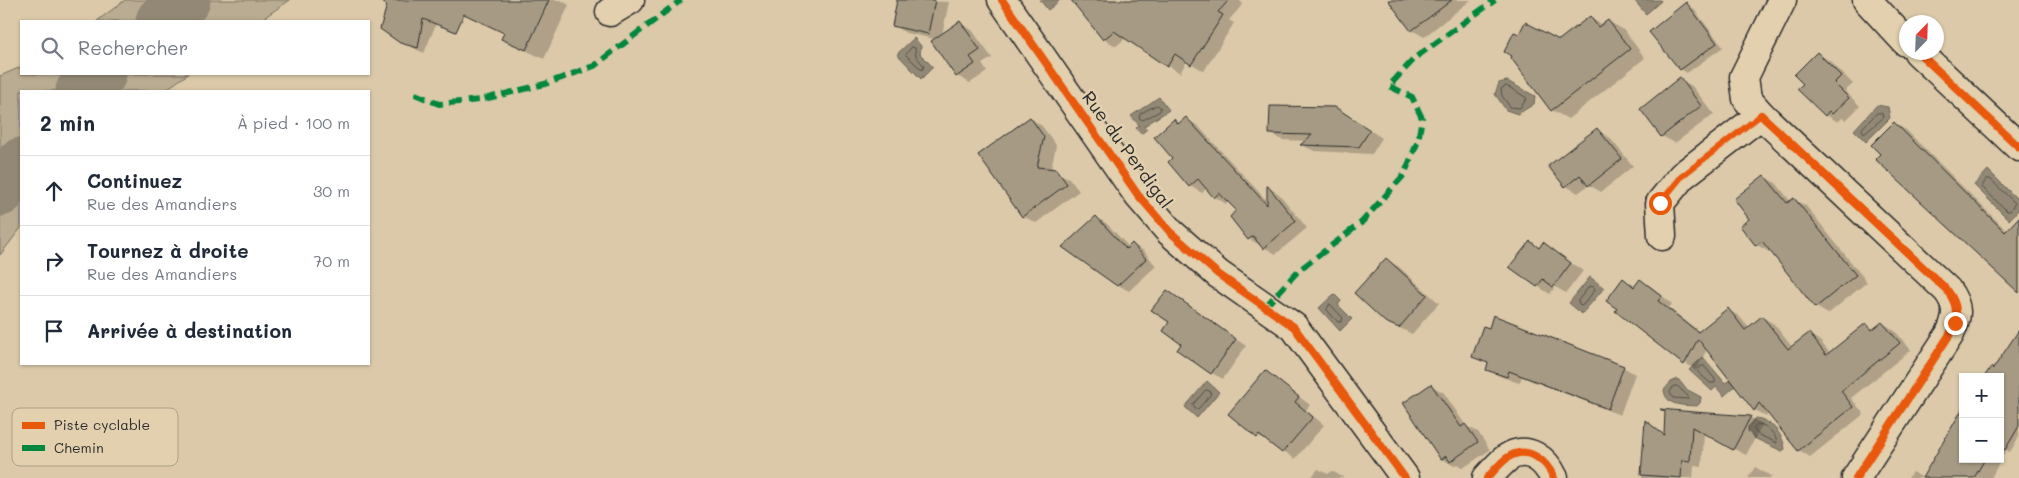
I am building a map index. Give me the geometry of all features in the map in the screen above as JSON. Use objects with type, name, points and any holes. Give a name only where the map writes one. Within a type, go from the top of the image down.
[{"type":"street","name":"Rue du Perdigal","points":[[1002,0],[1138,195],[1170,232],[1218,274],[1294,327],[1405,478]]},
{"type":"street","points":[[1782,0],[1744,77],[1747,99],[1761,115],[1947,290],[1955,301],[1958,312],[1950,334],[1856,478]]},
{"type":"street","points":[[1867,0],[1899,34]]},
{"type":"street","points":[[1927,60],[2019,146]]},
{"type":"street","points":[[1662,236],[1660,203],[1682,176],[1761,115]]},
{"type":"street","points":[[1487,478],[1508,457],[1524,453],[1538,456],[1548,466],[1554,478]]},
{"type":"shaded area","points":[[125,0],[290,0],[260,20],[98,20]]},
{"type":"shaded area","points":[[20,67],[20,75],[187,75],[165,90],[20,90],[20,229],[0,255],[0,76]]},
{"type":"water","points":[[1040,0],[1060,0],[1048,10]]},
{"type":"water","points":[[1634,0],[1660,0],[1661,1],[1646,14]]},
{"type":"water","points":[[914,38],[921,46],[920,54],[933,67],[921,79],[897,54]]},
{"type":"water","points":[[1507,81],[1535,96],[1534,104],[1518,114],[1506,110],[1495,94],[1499,83]]},
{"type":"water","points":[[1159,97],[1169,110],[1144,126],[1147,129],[1141,134],[1136,128],[1139,125],[1131,116]]},
{"type":"water","points":[[1877,105],[1888,107],[1890,118],[1866,142],[1854,130]]},
{"type":"water","points":[[1988,170],[2019,201],[2019,209],[2009,220],[1974,185]]},
{"type":"water","points":[[1590,277],[1604,288],[1582,314],[1569,303]]},
{"type":"water","points":[[1334,294],[1341,301],[1338,305],[1352,319],[1340,331],[1319,308]]},
{"type":"water","points":[[1703,357],[1725,383],[1730,380],[1735,386],[1724,396],[1716,387],[1712,391],[1689,370]]},
{"type":"water","points":[[1678,379],[1686,389],[1701,397],[1700,403],[1697,406],[1676,404],[1665,396],[1664,390],[1672,381]]},
{"type":"water","points":[[1207,381],[1219,392],[1197,418],[1185,407]]},
{"type":"water","points":[[1756,418],[1767,422],[1779,433],[1785,449],[1782,451],[1754,438],[1748,431],[1748,427]]},
{"type":"building","points":[[378,0],[549,0],[526,50],[501,39],[504,33],[464,14],[456,32],[423,19],[418,48],[400,43],[380,29],[387,5]]},
{"type":"building","points":[[897,0],[935,0],[928,34],[892,26]]},
{"type":"building","points":[[1071,0],[1229,0],[1218,12],[1223,15],[1191,65],[1175,54],[1167,67],[1114,31],[1103,40]]},
{"type":"building","points":[[1388,0],[1452,0],[1411,31]]},
{"type":"building","points":[[1686,2],[1717,43],[1680,70],[1649,32]]},
{"type":"building","points":[[1590,16],[1598,27],[1608,20],[1630,49],[1551,111],[1511,58],[1512,56],[1504,52],[1514,32],[1519,34],[1525,22],[1559,40]]},
{"type":"building","points":[[960,21],[980,50],[970,57],[975,64],[956,77],[931,41]]},
{"type":"building","points":[[1817,52],[1841,76],[1834,83],[1849,98],[1832,114],[1829,111],[1825,116],[1797,89],[1803,84],[1794,75]]},
{"type":"building","points":[[1680,77],[1701,106],[1661,137],[1640,109]]},
{"type":"building","points":[[1270,106],[1335,107],[1370,130],[1359,147],[1300,145],[1312,135],[1269,134]]},
{"type":"building","points":[[1030,117],[1044,137],[1037,167],[1056,169],[1067,184],[1022,217],[978,155]]},
{"type":"building","points":[[1186,117],[1267,205],[1267,185],[1296,221],[1263,249],[1253,236],[1248,240],[1230,217],[1236,210],[1219,193],[1214,198],[1198,179],[1189,187],[1168,162],[1172,158],[1154,137],[1174,119],[1178,124]]},
{"type":"building","points":[[1894,122],[2005,232],[2019,217],[2019,293],[1875,159],[1880,154],[1871,145]]},
{"type":"building","points":[[1597,128],[1622,159],[1588,186],[1580,175],[1565,187],[1548,166]]},
{"type":"building","points":[[1764,175],[1787,203],[1794,198],[1856,275],[1815,308],[1762,241],[1756,246],[1740,226],[1749,219],[1734,199]]},
{"type":"building","points":[[1096,216],[1126,249],[1132,243],[1146,259],[1117,286],[1062,247]]},
{"type":"building","points":[[1530,241],[1539,248],[1543,242],[1571,263],[1553,287],[1543,279],[1537,287],[1509,267]]},
{"type":"building","points":[[1386,258],[1427,295],[1399,328],[1385,322],[1354,293]]},
{"type":"building","points":[[1623,278],[1634,287],[1640,279],[1662,296],[1658,301],[1698,332],[1728,308],[1745,330],[1762,316],[1788,349],[1809,333],[1826,355],[1866,323],[1872,330],[1882,322],[1900,343],[1841,391],[1853,407],[1798,451],[1759,403],[1754,411],[1698,339],[1684,365],[1615,311],[1617,309],[1606,301]]},
{"type":"building","points":[[1167,290],[1236,339],[1211,374],[1177,350],[1181,344],[1163,331],[1169,322],[1151,310]]},
{"type":"building","points":[[1493,315],[1624,366],[1608,409],[1509,371],[1507,377],[1486,370],[1488,363],[1472,357],[1483,326],[1489,328]]},
{"type":"building","points":[[2019,330],[2019,426],[2005,450],[2004,373],[1987,373],[1991,367],[1993,369]]},
{"type":"building","points":[[1265,370],[1299,397],[1295,402],[1313,417],[1282,453],[1259,435],[1257,438],[1228,414]]},
{"type":"building","points":[[1431,384],[1461,427],[1465,424],[1478,442],[1450,462],[1446,456],[1441,460],[1403,403]]},
{"type":"building","points":[[1660,409],[1751,416],[1733,450],[1692,427],[1690,461],[1682,460],[1681,478],[1641,475],[1645,420],[1664,435],[1665,412]]},
{"type":"building","points":[[1959,415],[1959,463],[1983,463],[1974,478],[1922,478]]},
{"type":"waterway","points":[[162,20],[185,0]]},
{"type":"waterway","points":[[82,90],[100,75]]},
{"type":"waterway","points":[[0,191],[20,164]]},
{"type":"marked path","points":[[415,94],[439,104],[480,100],[545,84],[594,66],[681,0]]},
{"type":"marked path","points":[[1265,307],[1297,272],[1361,223],[1404,175],[1418,141],[1422,118],[1412,97],[1389,86],[1416,57],[1495,0]]},
{"type":"cycle path","points":[[1002,0],[1138,195],[1170,232],[1218,274],[1294,327],[1405,478]]},
{"type":"cycle path","points":[[1927,60],[2019,147]]},
{"type":"cycle path","points":[[1761,115],[1947,290],[1954,301],[1956,316],[1950,334],[1856,478]]},
{"type":"cycle path","points":[[1487,478],[1507,458],[1514,454],[1522,453],[1529,453],[1541,460],[1551,471],[1554,478]]},
{"type":"route","points":[[1660,203],[1682,176],[1761,115],[1947,290],[1955,301],[1958,312],[1955,323]]}]
